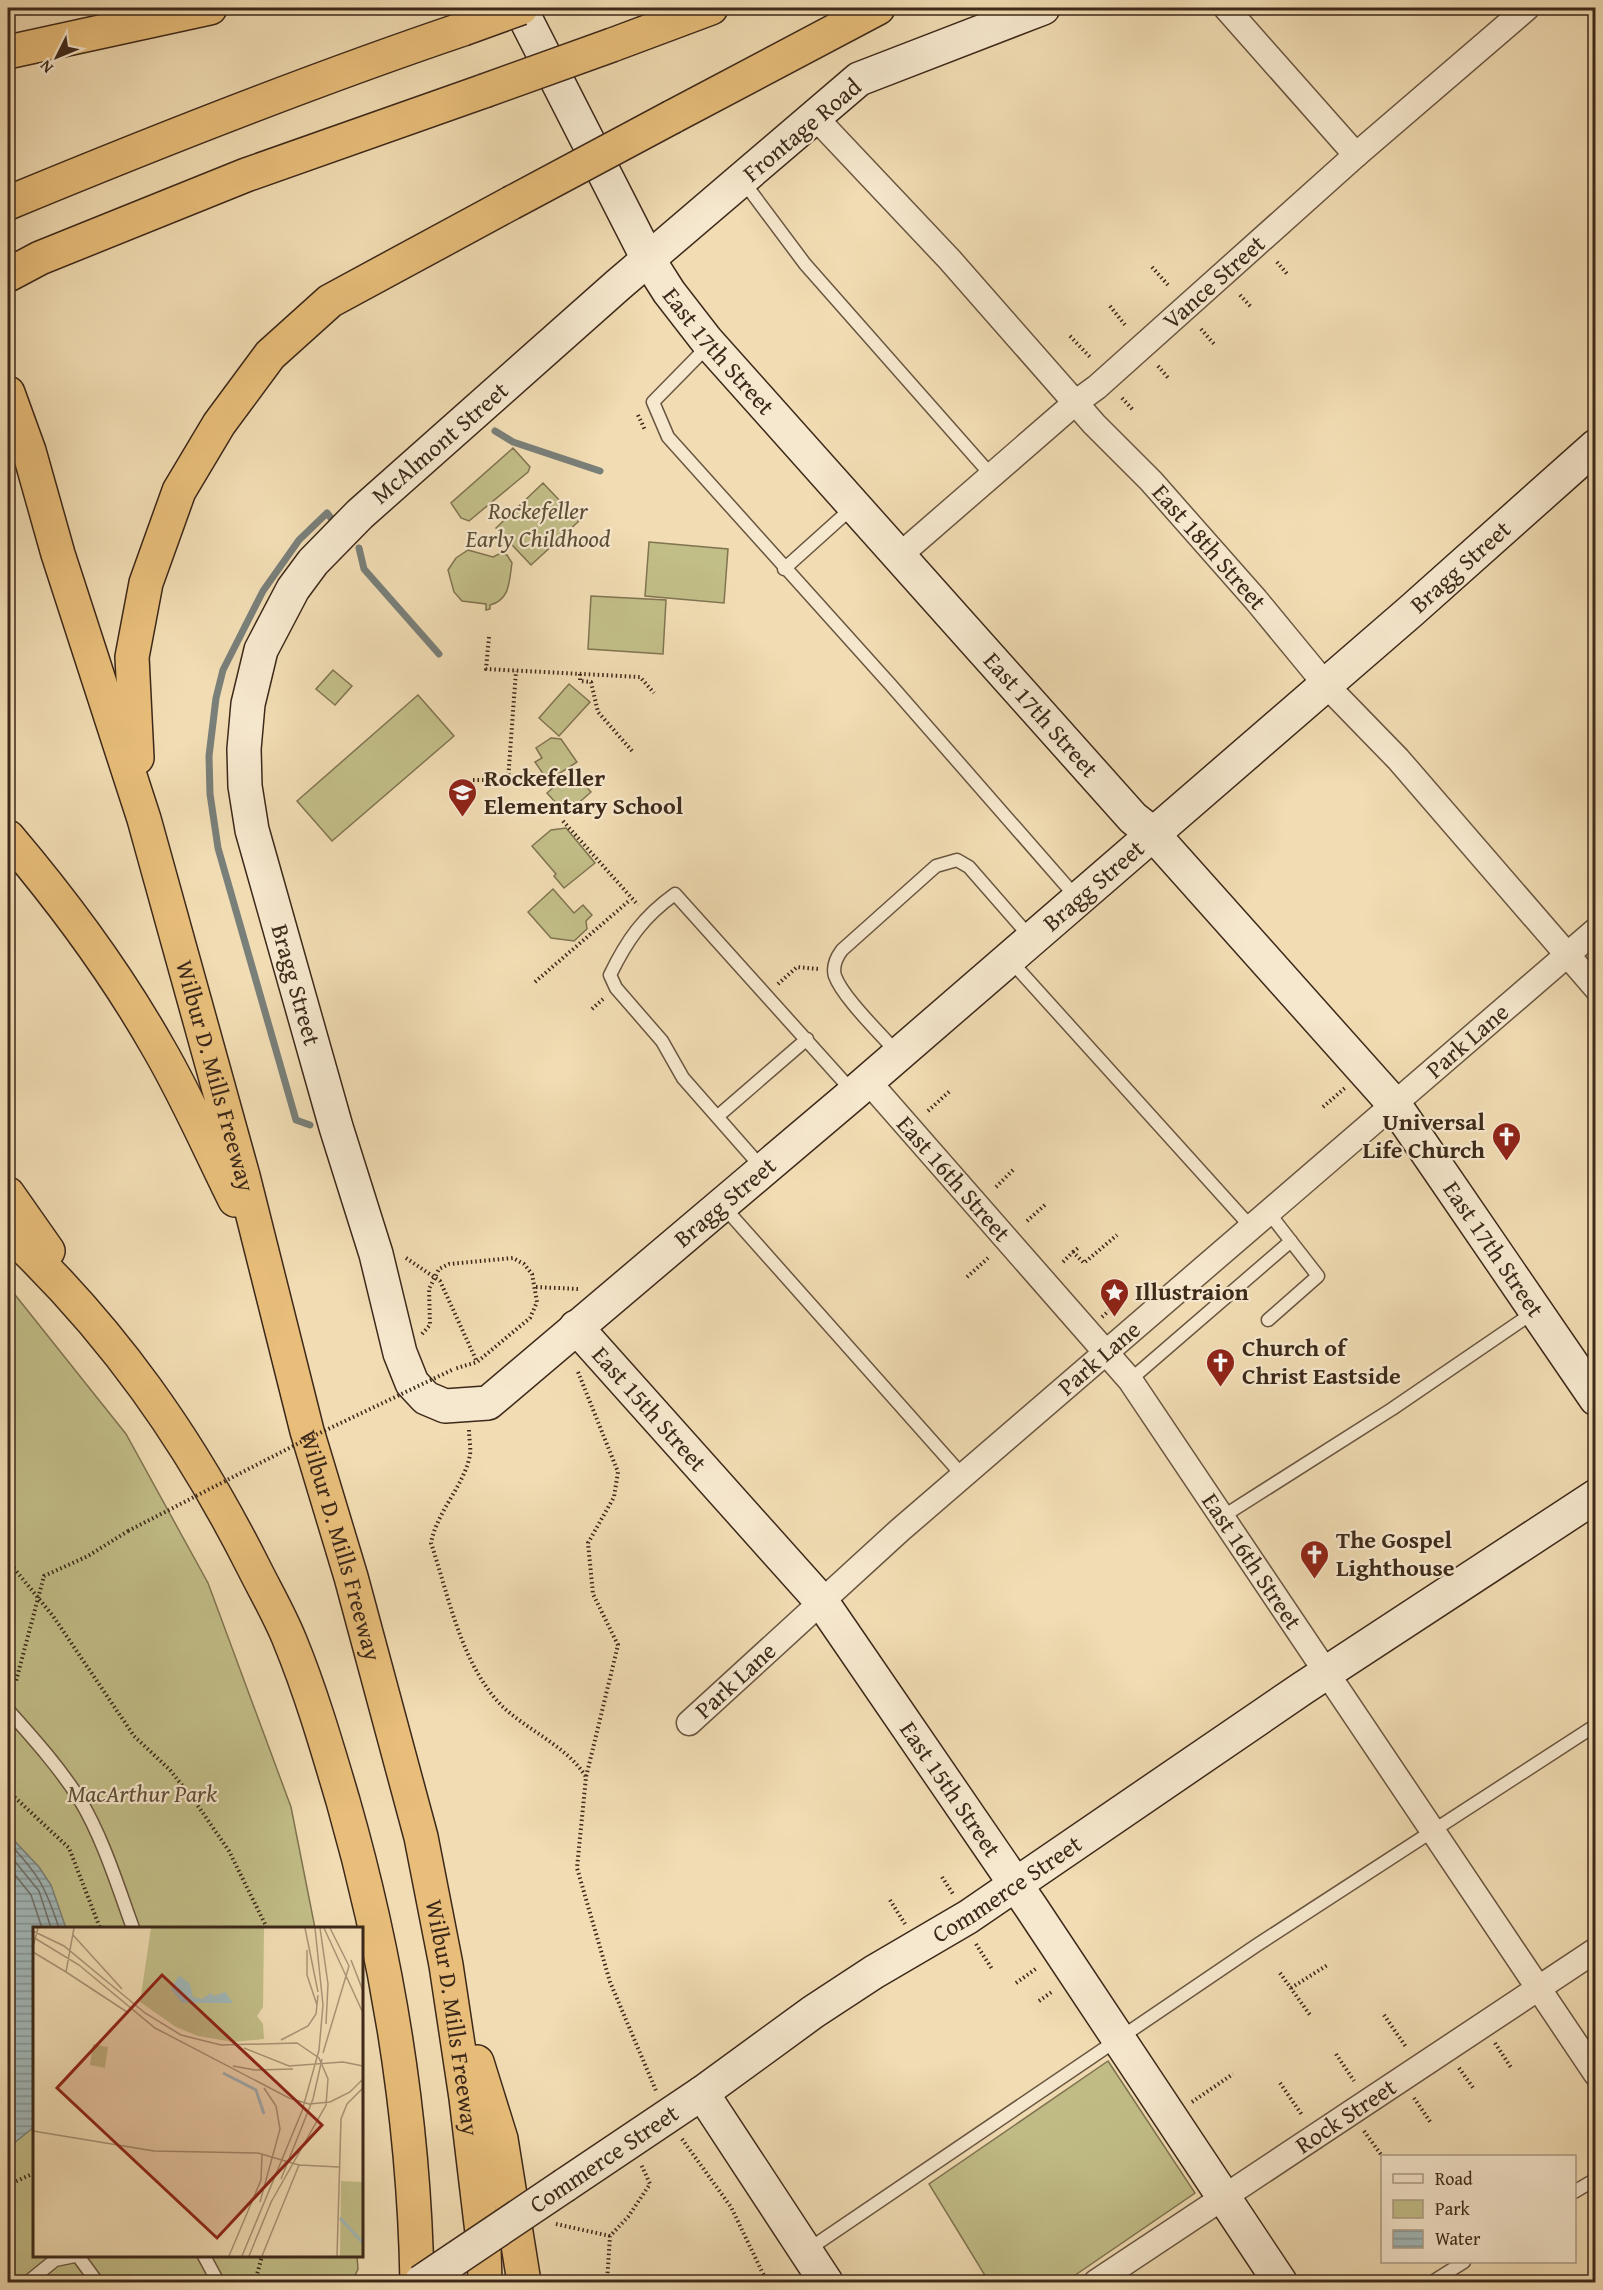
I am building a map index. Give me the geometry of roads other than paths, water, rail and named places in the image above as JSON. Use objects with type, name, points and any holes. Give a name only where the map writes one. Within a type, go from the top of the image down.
[{"type":"highway","points":[[8,52],[210,8]]},
{"type":"highway","points":[[8,203],[142,148],[383,57],[521,8]]},
{"type":"highway","points":[[8,275],[40,258],[246,175],[711,8]]},
{"type":"highway","points":[[144,819],[135,741],[132,657],[146,584],[178,490],[219,424],[270,355],[330,301],[878,8]]},
{"type":"highway","points":[[8,393],[29,451],[58,554],[144,819]]},
{"type":"highway","name":"Wilbur D. Mills Freeway","points":[[144,819],[243,1176],[307,1431],[351,1577],[421,1838],[446,1965],[468,2110],[484,2249],[485,2283]]},
{"type":"highway","points":[[8,837],[65,905],[159,1049],[259,1247]]},
{"type":"highway","points":[[8,1194],[177,1431],[222,1504],[290,1640],[319,1723],[357,1852],[394,2019],[410,2150],[419,2283]]},
{"type":"highway","points":[[8,1232],[57,1278],[110,1338]]},
{"type":"highway","points":[[446,1965],[501,2139],[524,2283]]},
{"type":"street","name":"East 17th Street","points":[[521,8],[648,259],[669,292],[710,344],[854,506],[1133,818],[1152,833],[1394,1104],[1536,1311],[1587,1381]]},
{"type":"street","name":"Frontage Road","points":[[648,259],[859,79],[1043,8]]},
{"type":"street","points":[[1226,8],[1356,154]]},
{"type":"street","name":"Vance Street","points":[[900,555],[1164,328],[1356,154],[1527,8]]},
{"type":"street","name":"East 18th Street","points":[[814,116],[950,260],[1075,403],[1158,489],[1256,600],[1326,685],[1398,759],[1596,988]]},
{"type":"street","name":"McAlmont Street","points":[[261,650],[299,580],[313,562],[360,514],[648,259]]},
{"type":"street","name":"Bragg Street","points":[[261,650],[245,720],[245,786],[252,830],[336,1127],[376,1254],[400,1353],[412,1383],[426,1398],[445,1406],[471,1406],[488,1403],[723,1206],[1326,685],[1596,446]]},
{"type":"street","name":"Park Lane","points":[[689,1723],[963,1476],[1596,930]]},
{"type":"street","name":"East 16th Street","points":[[861,1087],[1107,1352],[1130,1380],[1596,2074]]},
{"type":"street","name":"East 15th Street","points":[[576,1327],[822,1602],[1015,1885],[1280,2283]]},
{"type":"street","name":"Commerce Street","points":[[419,2283],[702,2093],[874,1972],[968,1917],[1325,1673],[1596,1496]]},
{"type":"street","name":"Rock Street","points":[[1096,2283],[1223,2196],[1596,1950]]},
{"type":"street","points":[[702,2093],[826,2283]]},
{"type":"lane","points":[[742,180],[805,264],[992,476]]},
{"type":"lane","points":[[710,344],[653,402],[668,437],[783,568],[890,683],[1077,898]]},
{"type":"lane","points":[[783,568],[854,506]]},
{"type":"lane","points":[[898,1055],[843,989],[835,970],[834,961],[842,950],[936,866],[957,860],[969,867],[1020,948],[1260,1220],[1291,1241],[1318,1276],[1268,1320]]},
{"type":"lane","points":[[764,1170],[683,1078],[662,1041],[616,988],[610,975],[627,940],[654,909],[675,894],[807,1039],[861,1087]]},
{"type":"lane","points":[[718,1116],[807,1039]]},
{"type":"lane","points":[[723,1206],[963,1476]]},
{"type":"lane","points":[[1130,1380],[1291,1241]]},
{"type":"lane","points":[[1222,1517],[1392,1409],[1536,1311]]},
{"type":"lane","points":[[8,1710],[80,1801],[114,1875],[132,1927]]},
{"type":"lane","points":[[805,2252],[1257,1945],[1596,1725]]},
{"type":"lane","points":[[1576,2191],[1596,2179]]},
{"type":"lane","points":[[28,2283],[55,2260],[72,2257]]},
{"type":"lane","points":[[78,2257],[97,2283]]},
{"type":"lane","points":[[205,2257],[218,2283]]},
{"type":"lane","points":[[1432,2283],[1462,2263]]},
{"type":"water","points":[[8,1834],[39,1867],[51,1885],[66,1927],[33,1927],[33,2128],[8,2148]]},
{"type":"waterway","points":[[495,431],[513,442],[600,471]]},
{"type":"waterway","points":[[310,1125],[296,1120],[218,848],[210,794],[209,756],[216,698],[223,670],[263,591],[299,540],[327,513],[331,518]]},
{"type":"waterway","points":[[359,548],[364,569],[439,654]]},
{"type":"place","name":"Rockefeller Elementary School","points":[[463,818]]},
{"type":"place","name":"Universal Life Church","points":[[1506,1162]]},
{"type":"place","name":"Illustraion","points":[[1114,1318]]},
{"type":"place","name":"Church of Christ Eastside","points":[[1221,1388]]},
{"type":"place","name":"The Gospel Lighthouse","points":[[1315,1580]]},
{"type":"park label","name":"Rockefeller Early Childhood","points":[[538,525]]},
{"type":"park label","name":"MacArthur Park","points":[[142,1794]]}]
